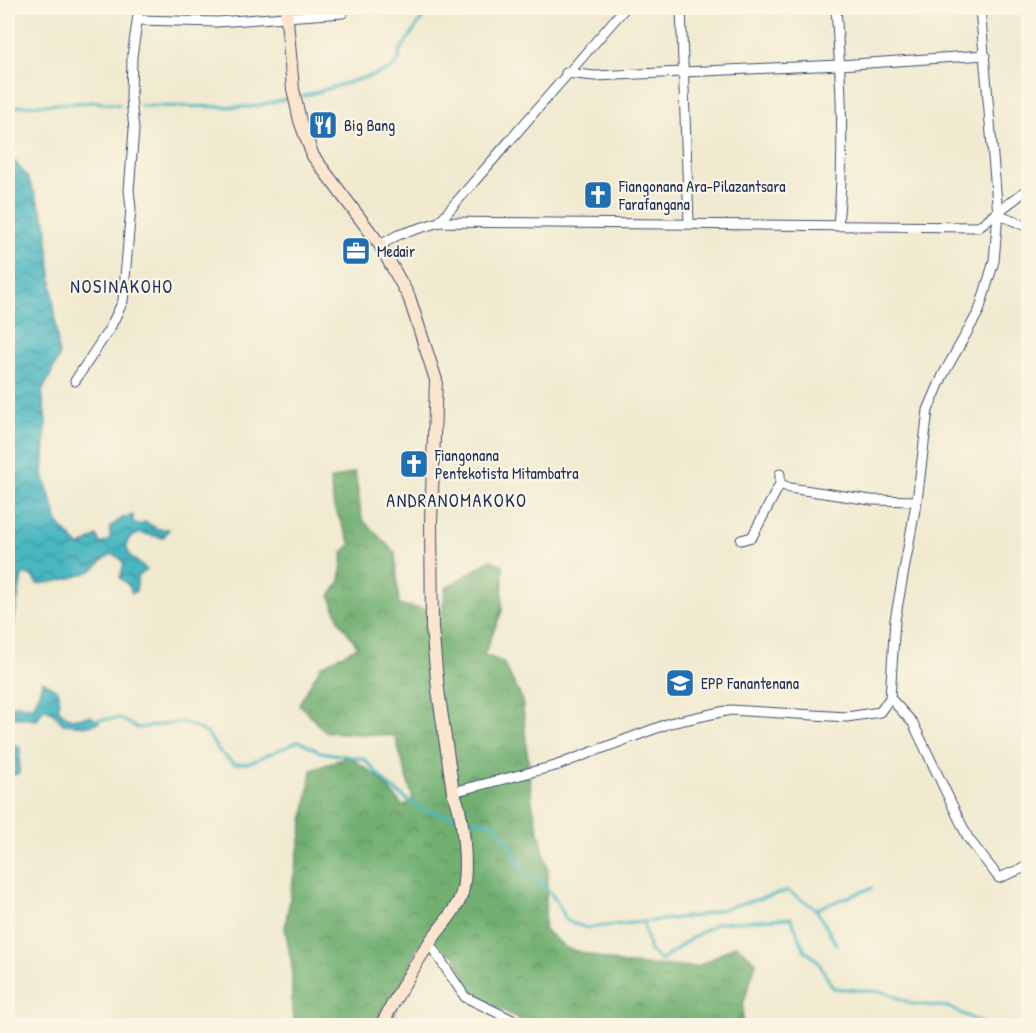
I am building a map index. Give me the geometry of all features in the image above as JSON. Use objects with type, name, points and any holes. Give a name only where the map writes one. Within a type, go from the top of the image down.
[{"type":"street","points":[[75,381],[110,328],[123,301],[131,208],[129,190],[134,130],[130,98],[132,57],[139,8]]},
{"type":"street","points":[[439,222],[566,73],[625,8]]},
{"type":"street","points":[[681,8],[689,223]]},
{"type":"street","points":[[836,8],[840,65],[842,185],[838,226]]},
{"type":"street","points":[[456,797],[555,766],[670,723],[730,711],[847,717],[880,712],[890,698],[895,620],[917,501],[928,410],[943,375],[979,311],[994,261],[998,214],[980,8]]},
{"type":"street","points":[[138,21],[217,22],[286,12],[343,13]]},
{"type":"street","points":[[286,12],[293,89],[300,121],[313,156],[380,245],[410,297],[436,380],[431,522],[432,628],[438,690],[463,832],[464,857],[460,900],[429,943],[381,1026]]},
{"type":"street","points":[[566,73],[595,76],[840,65],[985,55]]},
{"type":"street","points":[[380,245],[398,235],[439,222],[978,227],[1029,189]]},
{"type":"street","points":[[998,214],[1029,227]]},
{"type":"street","points":[[741,540],[752,537],[780,479],[871,500],[917,501]]},
{"type":"street","points":[[890,698],[913,723],[968,838],[999,878],[1029,866]]},
{"type":"street","points":[[429,943],[465,997],[525,1026]]},
{"type":"green space","points":[[355,472],[362,519],[395,553],[399,605],[442,612],[446,588],[490,560],[503,565],[502,611],[484,655],[503,662],[522,699],[532,803],[548,870],[544,929],[566,948],[623,964],[697,967],[736,945],[756,962],[743,1005],[742,1025],[531,1025],[472,995],[455,955],[418,945],[391,1025],[297,1025],[292,1013],[292,967],[285,927],[312,770],[349,756],[379,778],[403,806],[413,799],[395,736],[325,732],[299,704],[321,666],[358,647],[340,622],[330,596],[340,582],[343,553],[351,544],[334,507],[330,480]]},
{"type":"water","points":[[8,154],[28,178],[46,222],[59,357],[42,392],[46,422],[43,475],[59,525],[80,547],[97,536],[100,544],[110,540],[110,527],[121,519],[133,515],[133,522],[141,525],[145,522],[158,529],[169,529],[163,538],[140,533],[129,538],[126,546],[130,556],[147,570],[138,576],[136,591],[132,593],[129,586],[120,578],[124,564],[120,558],[112,554],[89,572],[67,579],[37,584],[31,575],[22,575],[8,657]]},
{"type":"water","points":[[43,681],[59,692],[59,710],[71,719],[90,716],[99,722],[89,726],[63,724],[51,711],[43,709],[37,720],[8,717],[8,702],[9,705],[34,706]]},
{"type":"water","points":[[8,740],[20,748],[19,773],[8,777]]},
{"type":"waterway","points":[[304,96],[390,70],[398,63],[400,51],[429,8]]},
{"type":"waterway","points":[[141,106],[251,107],[286,99]]},
{"type":"waterway","points":[[8,116],[18,106],[96,102],[120,105]]},
{"type":"waterway","points":[[95,720],[119,718],[137,728],[183,722],[207,733],[219,751],[234,764],[249,763],[299,741],[321,752],[364,759],[390,787],[422,810],[457,817]]},
{"type":"waterway","points":[[463,818],[495,824],[511,846],[521,870],[549,891],[567,921],[587,928],[697,916],[788,891],[816,909],[836,944]]},
{"type":"waterway","points":[[816,909],[872,888]]},
{"type":"waterway","points":[[643,922],[650,951],[661,961],[687,941],[717,923],[791,918],[805,951],[817,960],[833,988],[884,992],[913,1004],[948,1007],[988,1026]]},
{"type":"place","name":"Big Bang","points":[[323,125]]},
{"type":"place","name":"Fiangonana Ara-Pilazantsara Farafangana","points":[[598,195]]},
{"type":"place","name":"Medair","points":[[356,251]]},
{"type":"place","name":"Fiangonana Pentekotista Mitambatra","points":[[414,464]]},
{"type":"place","name":"EPP Fanantenana","points":[[680,683]]},
{"type":"district","name":"NOSINAKOHO","points":[[122,287]]},
{"type":"district","name":"ANDRANOMAKOKO","points":[[457,501]]}]
